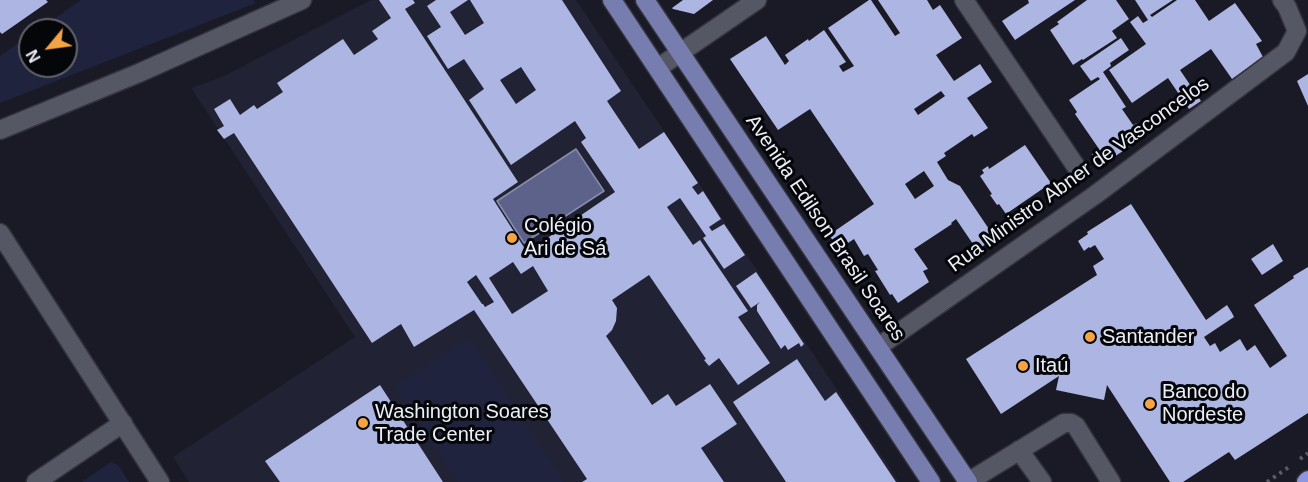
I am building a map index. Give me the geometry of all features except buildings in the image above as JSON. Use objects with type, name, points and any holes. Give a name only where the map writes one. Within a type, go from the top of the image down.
[{"type":"main road","points":[[612,0],[931,482]]},
{"type":"main road","name":"Avenida Edilson Brasil Soares","points":[[645,0],[968,482]]},
{"type":"street","points":[[0,129],[139,73],[302,0]]},
{"type":"street","points":[[658,68],[757,0]]},
{"type":"street","points":[[964,0],[1077,168]]},
{"type":"street","name":"Rua Ministro Abner de Vasconcelos","points":[[878,347],[1095,195],[1286,52],[1297,31],[1282,0]]},
{"type":"street","points":[[0,233],[160,482]]},
{"type":"street","points":[[36,482],[123,423]]},
{"type":"street","points":[[968,482],[1064,423],[1076,426],[1111,482]]},
{"type":"street","points":[[1019,450],[1042,482]]},
{"type":"shaded area","points":[[81,0],[253,0],[256,3],[78,73],[78,18],[55,18]]},
{"type":"shaded area","name":"Colégio Ari de Sá","points":[[371,0],[576,0],[899,482],[189,482],[173,457],[355,337],[191,88],[222,77]]},
{"type":"shaded area","points":[[18,43],[18,78],[64,78],[0,103],[0,56]]},
{"type":"shaded area","points":[[576,149],[604,191],[524,243],[497,201]]},
{"type":"shaded area","points":[[469,337],[564,482],[458,482],[395,386]]},
{"type":"shaded area","points":[[111,462],[118,465],[129,482],[82,482]]},
{"type":"place","name":"Colégio Ari de Sá","points":[[512,238]]},
{"type":"place","name":"Santander","points":[[1090,337]]},
{"type":"place","name":"Itaú","points":[[1023,366]]},
{"type":"place","name":"Banco do Nordeste","points":[[1150,404]]},
{"type":"place","name":"Washington Soares Trade Center","points":[[363,423]]}]
